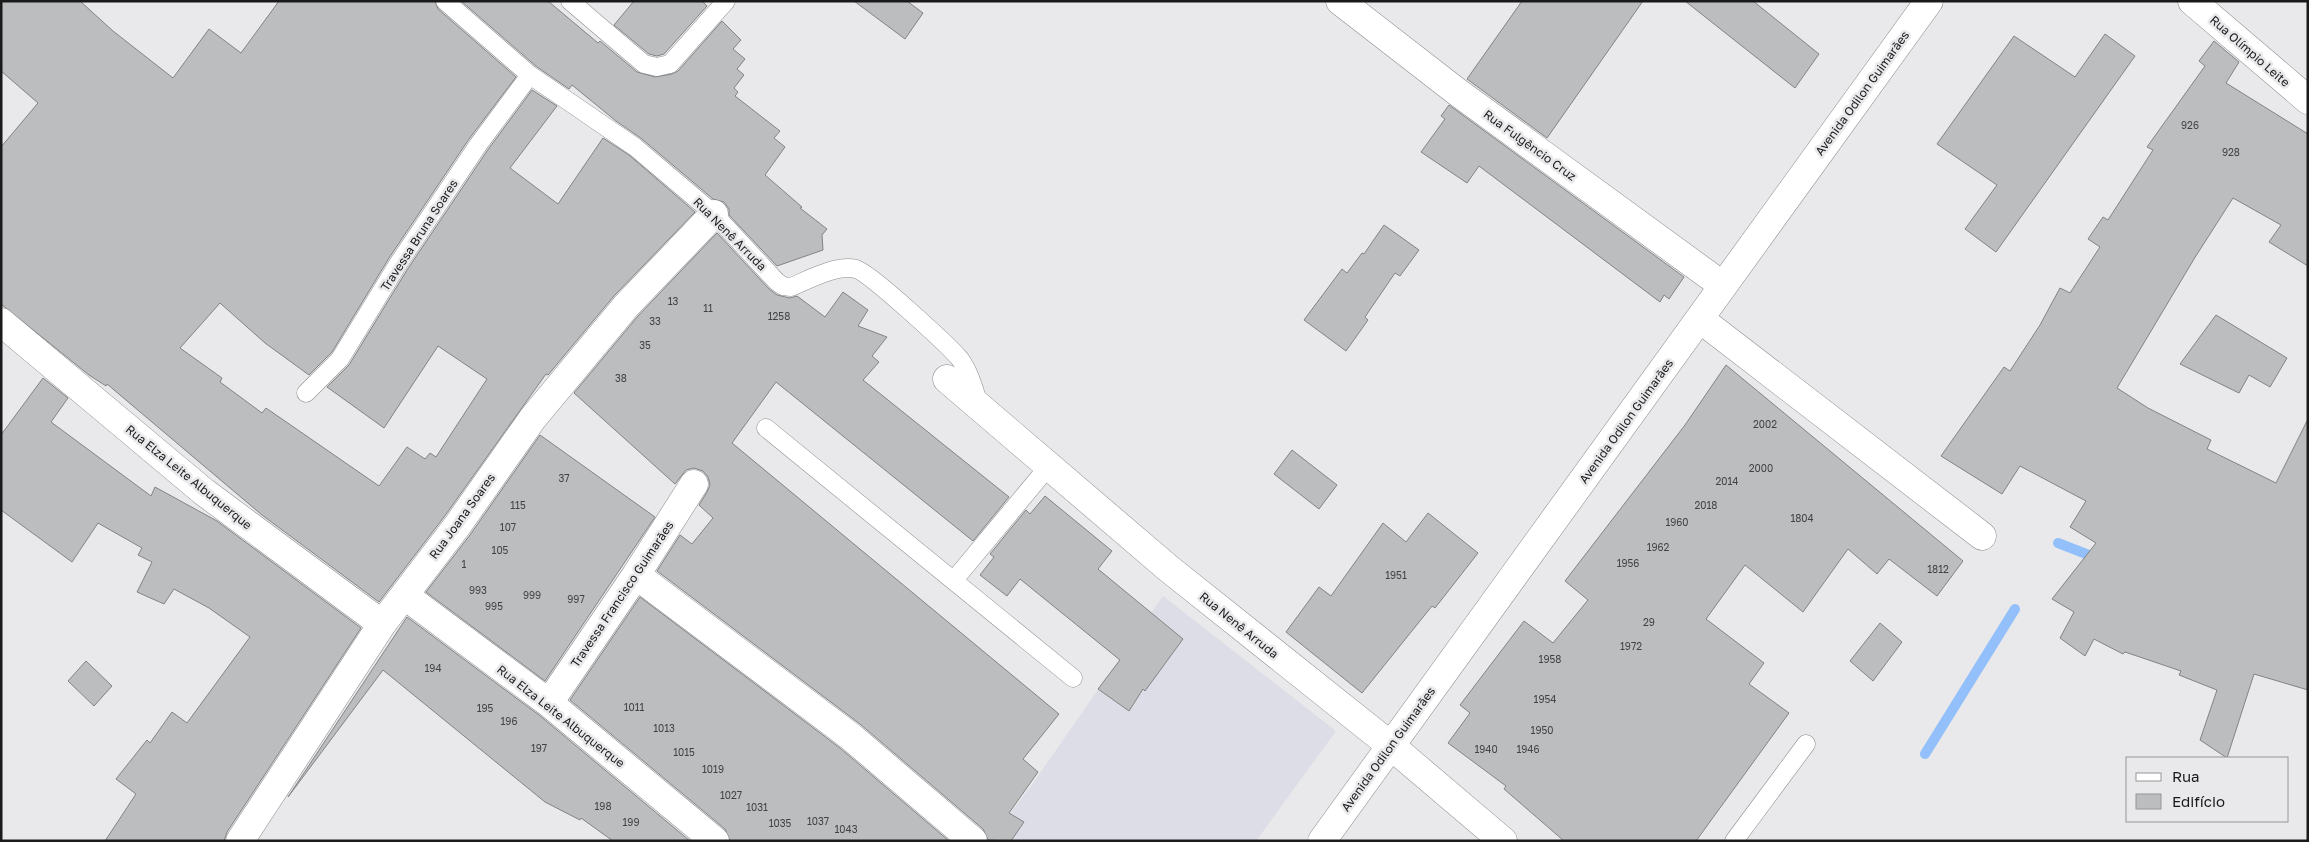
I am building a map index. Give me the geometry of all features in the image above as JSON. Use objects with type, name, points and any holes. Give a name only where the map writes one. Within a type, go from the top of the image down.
[{"type":"street","name":"Rua Fulgêncio Cruz","points":[[1340,1],[1456,91],[1722,285]]},
{"type":"street","name":"Avenida Odilon Guimarães","points":[[1322,841],[1928,1]]},
{"type":"street","name":"Rua Olímpio Leite","points":[[2192,1],[2308,100]]},
{"type":"street","name":"Rua Joana Soares","points":[[240,841],[382,624],[457,526],[533,418],[626,306],[714,214]]},
{"type":"street","points":[[1700,319],[1982,536]]},
{"type":"street","name":"Rua Elza Leite Albuquerque","points":[[1,322],[204,492],[382,624]]},
{"type":"street","name":"Rua Nenê Arruda","points":[[947,379],[1168,568],[1390,746],[1503,841]]},
{"type":"street","name":"Travessa Francisco Guimarães","points":[[549,704],[636,575],[694,484]]},
{"type":"street","points":[[636,575],[850,736],[973,841]]},
{"type":"street","name":"Rua Elza Leite Albuquerque","points":[[404,595],[549,704],[715,841]]},
{"type":"lane","name":"Rua Nenê Arruda","points":[[445,1],[530,76],[634,147],[714,214],[777,282],[783,286],[791,286],[836,270],[856,269],[877,282],[960,360],[972,380],[979,406]]},
{"type":"lane","points":[[570,1],[644,64],[657,67],[670,64],[726,1]]},
{"type":"lane","name":"Travessa Bruna Soares","points":[[306,393],[340,360],[408,250],[478,146],[530,76]]},
{"type":"lane","points":[[766,428],[1073,678]]},
{"type":"lane","points":[[954,580],[1048,467]]},
{"type":"lane","points":[[1734,841],[1806,744]]},
{"type":"shaded area","points":[[1163,596],[1336,731],[1256,841],[989,841],[1031,786]]},
{"type":"building","points":[[1,1],[80,1],[113,31],[173,78],[209,29],[241,53],[279,1],[435,1],[438,9],[516,77],[469,139],[389,258],[332,352],[309,375],[265,343],[220,303],[180,348],[222,378],[220,382],[262,413],[266,408],[379,486],[407,447],[425,459],[430,453],[436,457],[487,379],[438,346],[384,428],[327,387],[349,365],[407,270],[487,151],[532,90],[557,106],[510,168],[558,204],[603,138],[629,155],[695,212],[614,296],[548,375],[546,374],[444,517],[379,602],[262,515],[107,384],[106,386],[89,375],[1,304],[1,147],[38,103],[1,71]]},
{"type":"building","points":[[461,1],[548,1],[598,43],[600,41],[637,72],[655,77],[678,71],[722,21],[741,40],[733,49],[745,59],[737,69],[744,75],[734,88],[738,92],[735,96],[780,131],[774,138],[785,147],[765,175],[802,207],[800,208],[827,229],[822,235],[823,250],[777,266],[729,215],[729,209],[724,202],[713,199],[642,139],[616,121],[572,85],[569,89],[537,67]]},
{"type":"building","points":[[634,1],[702,1],[707,6],[664,54],[657,56],[649,54],[614,25]]},
{"type":"building","points":[[854,1],[907,1],[923,13],[905,39]]},
{"type":"building","points":[[1522,1],[1643,1],[1547,138],[1467,79]]},
{"type":"building","points":[[1685,1],[1753,1],[1819,54],[1795,88]]},
{"type":"building","points":[[2105,34],[2135,56],[1996,252],[1965,229],[1997,185],[1937,144],[2014,36],[2075,77]]},
{"type":"building","points":[[2214,41],[2239,62],[2226,83],[2308,134],[2308,266],[2269,242],[2281,225],[2233,198],[2194,259],[2117,388],[2148,408],[2211,440],[2207,449],[2276,483],[2308,419],[2308,690],[2254,674],[2227,757],[2200,740],[2217,690],[2179,675],[2181,671],[2125,652],[2123,654],[2094,639],[2085,656],[2060,638],[2074,612],[2052,599],[2096,543],[2070,527],[2086,501],[2020,466],[2002,494],[1941,456],[2004,367],[2010,371],[2040,325],[2060,288],[2070,293],[2100,247],[2088,239],[2103,217],[2108,220],[2153,150],[2147,147],[2205,66],[2199,61]]},
{"type":"building","points":[[1449,105],[1684,277],[1669,299],[1664,295],[1660,302],[1479,166],[1467,183],[1421,152],[1445,119],[1441,116]]},
{"type":"building","points":[[1384,225],[1419,250],[1400,276],[1395,273],[1365,317],[1368,320],[1346,351],[1304,320],[1342,269],[1347,273],[1362,253],[1364,254]]},
{"type":"building","points":[[717,233],[769,289],[777,295],[790,298],[797,296],[825,317],[843,292],[868,310],[858,326],[887,337],[872,356],[879,362],[863,380],[1009,497],[973,541],[776,382],[732,443],[1059,714],[1023,759],[1038,772],[1009,813],[1024,822],[1011,841],[988,840],[983,829],[860,724],[657,571],[680,535],[692,544],[713,518],[699,505],[710,485],[708,477],[703,471],[694,468],[686,470],[675,484],[574,393],[638,316]]},
{"type":"building","points":[[2216,315],[2287,358],[2270,387],[2249,375],[2239,393],[2180,364]]},
{"type":"building","points":[[1726,365],[1963,561],[1937,596],[1889,559],[1877,574],[1848,549],[1803,612],[1745,565],[1706,619],[1764,663],[1749,684],[1789,713],[1696,841],[1564,841],[1504,789],[1506,786],[1448,743],[1470,713],[1460,705],[1524,621],[1553,643],[1588,600],[1565,581],[1685,425]]},
{"type":"building","points":[[43,378],[68,398],[51,422],[151,496],[155,487],[217,521],[361,628],[227,832],[224,841],[105,841],[136,794],[116,779],[147,740],[150,743],[172,712],[187,723],[250,637],[209,608],[174,589],[164,604],[137,592],[152,562],[138,555],[142,548],[98,523],[72,562],[1,510],[1,435]]},
{"type":"building","points":[[540,435],[655,517],[545,681],[426,592],[470,535]]},
{"type":"building","points":[[1292,450],[1337,485],[1319,509],[1274,474]]},
{"type":"building","points":[[1045,496],[1112,551],[1098,569],[1183,639],[1145,691],[1143,689],[1129,711],[1098,689],[1120,660],[1020,579],[1007,596],[980,575],[994,557],[990,554],[1026,510],[1030,514]]},
{"type":"building","points":[[1428,513],[1478,553],[1435,608],[1432,606],[1362,693],[1286,632],[1319,587],[1331,596],[1383,523],[1406,542]]},
{"type":"building","points":[[640,597],[840,748],[949,841],[730,841],[725,829],[570,700]]},
{"type":"building","points":[[407,617],[539,715],[690,841],[613,841],[581,818],[580,820],[545,802],[383,670],[288,797]]},
{"type":"building","points":[[1880,623],[1902,642],[1873,681],[1850,661]]},
{"type":"building","points":[[86,661],[112,686],[94,706],[68,681]]},
{"type":"waterway","points":[[2058,543],[2099,559]]},
{"type":"waterway","points":[[1925,754],[2015,609]]}]
